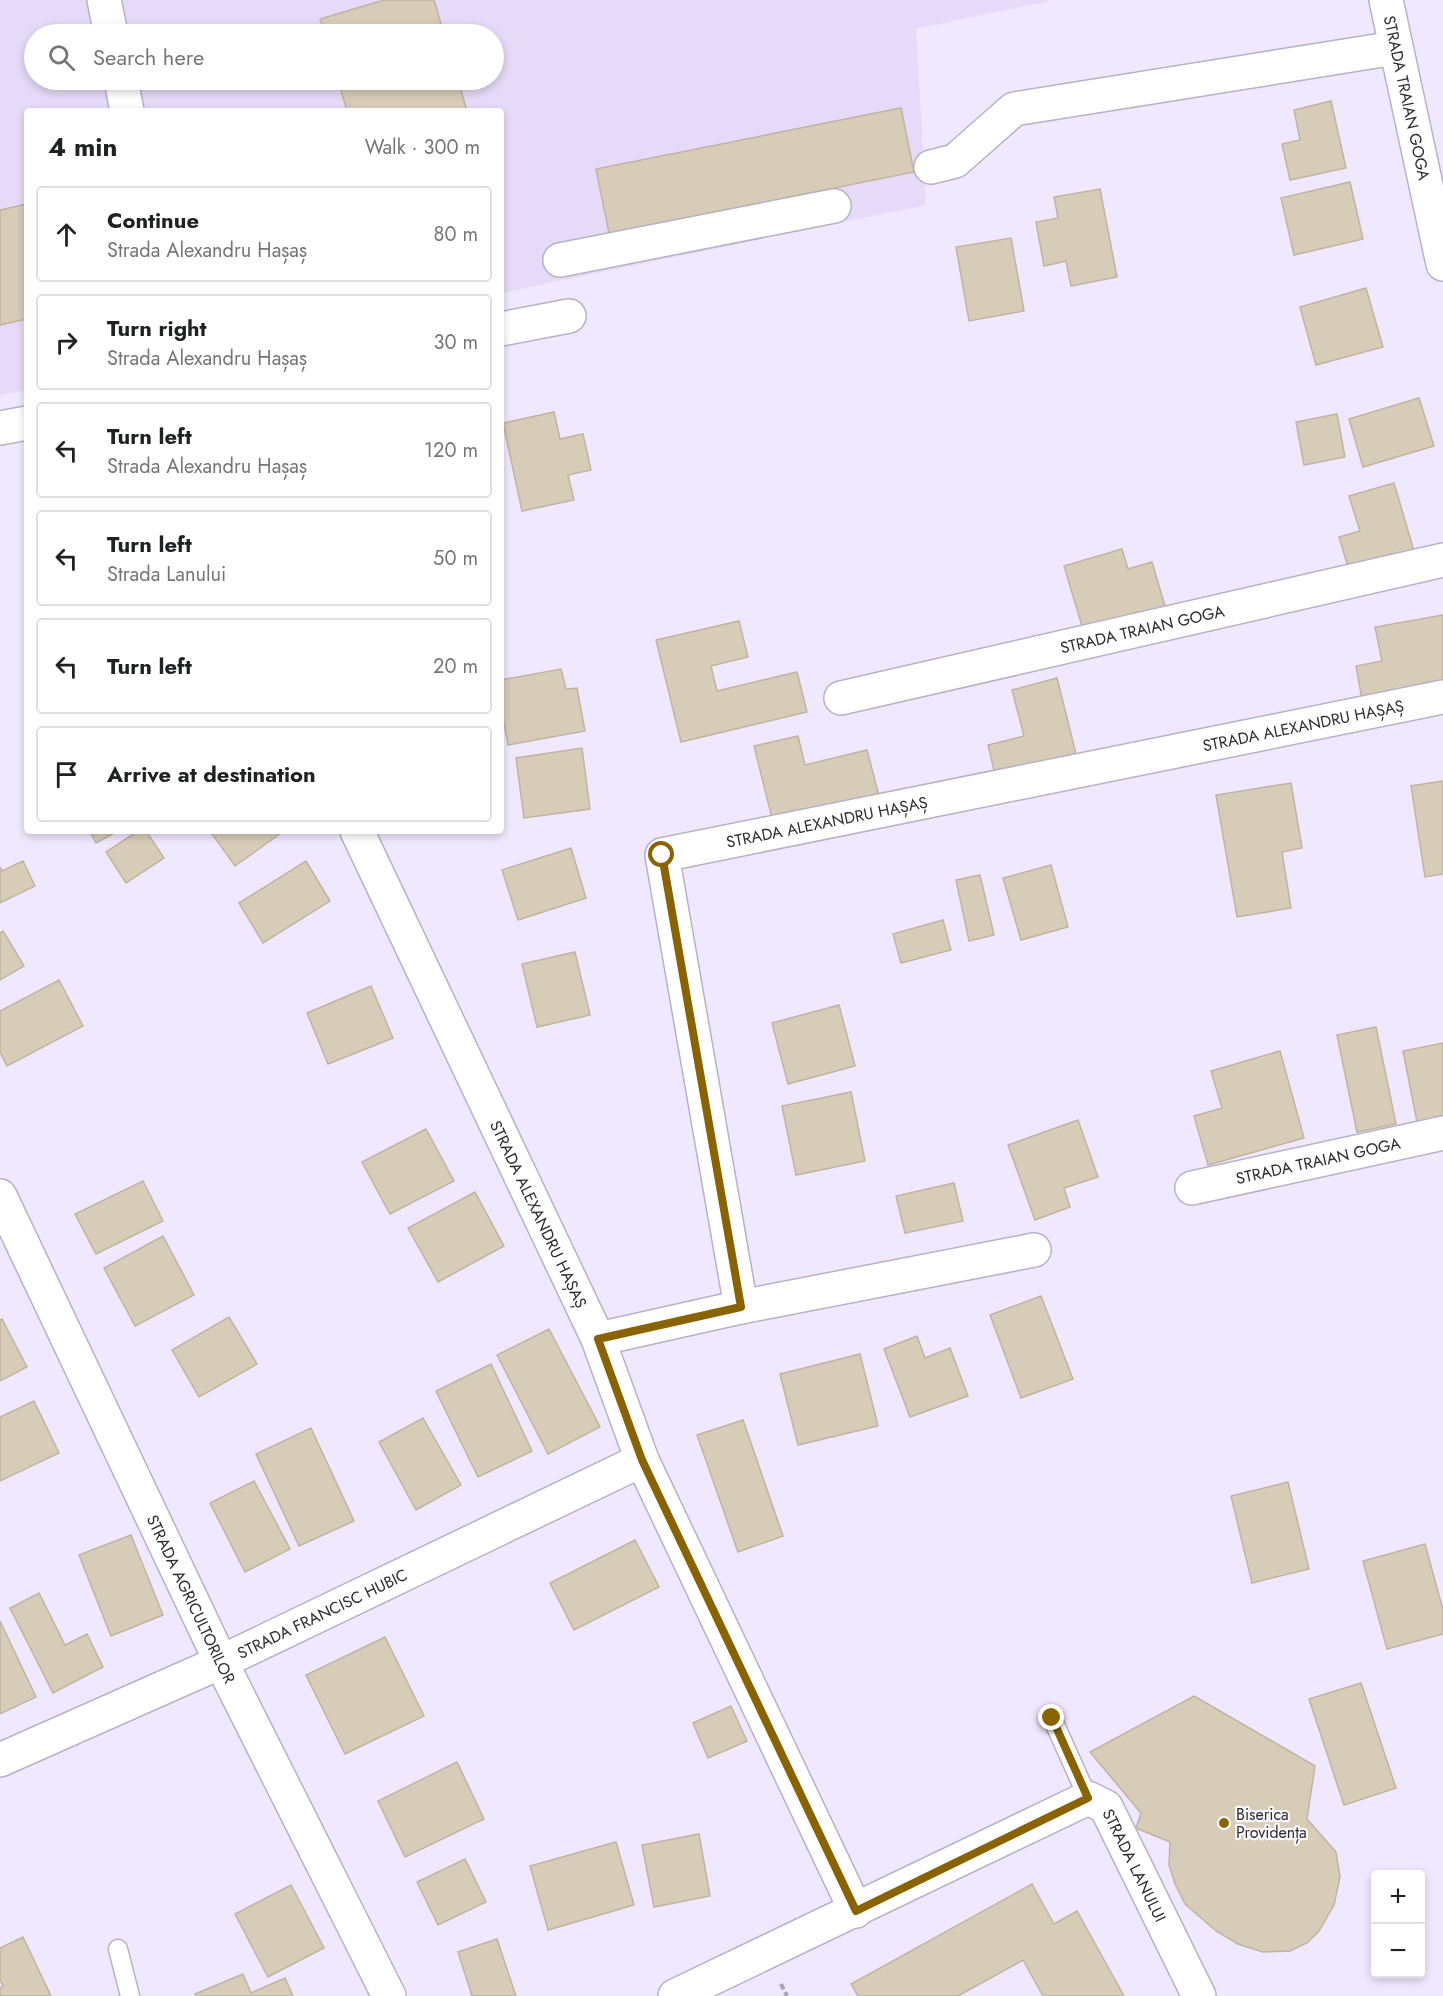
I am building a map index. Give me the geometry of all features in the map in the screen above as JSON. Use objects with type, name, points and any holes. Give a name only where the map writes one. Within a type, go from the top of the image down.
[{"type":"street","points":[[104,0],[109,24]]},
{"type":"street","name":"STRADA TRAIAN GOGA","points":[[1386,0],[1395,48],[1440,230],[1443,264]]},
{"type":"street","points":[[931,167],[955,161],[1014,110],[1395,48]]},
{"type":"street","points":[[123,90],[127,108]]},
{"type":"street","points":[[560,260],[834,206]]},
{"type":"street","points":[[504,328],[569,316]]},
{"type":"street","points":[[0,428],[24,424]]},
{"type":"street","name":"STRADA TRAIAN GOGA","points":[[841,698],[1443,560]]},
{"type":"street","name":"STRADA ALEXANDRU HAȘAȘ","points":[[741,1307],[662,855],[1443,698]]},
{"type":"street","name":"STRADA ALEXANDRU HAȘAȘ","points":[[358,834],[598,1339],[642,1460],[856,1911]]},
{"type":"street","name":"STRADA TRAIAN GOGA","points":[[1192,1188],[1443,1133]]},
{"type":"street","name":"STRADA AGRICULTORILOR","points":[[0,1196],[221,1662],[389,1996]]},
{"type":"street","points":[[598,1339],[741,1307],[1034,1250]]},
{"type":"street","name":"STRADA FRANCISC HUBIC","points":[[0,1760],[221,1662],[642,1460]]},
{"type":"street","name":"STRADA LANULUI","points":[[675,1996],[1088,1798],[1106,1806],[1199,1996]]},
{"type":"lane","points":[[1052,1718],[1088,1798]]},
{"type":"lane","points":[[118,1949],[130,1996]]},
{"type":"shaded area","points":[[0,0],[1053,0],[916,29],[926,205],[504,292],[504,108],[24,108],[24,391],[0,395]]},
{"type":"building","points":[[384,0],[434,0],[441,24],[322,24],[320,19]]},
{"type":"building","points":[[341,90],[461,90],[466,108],[346,108]]},
{"type":"building","points":[[1331,101],[1346,168],[1290,180],[1282,144],[1300,140],[1294,110]]},
{"type":"building","points":[[901,108],[914,172],[609,233],[596,169]]},
{"type":"building","points":[[1350,182],[1363,239],[1294,255],[1281,198]]},
{"type":"building","points":[[1100,189],[1117,277],[1071,286],[1066,261],[1044,266],[1036,222],[1058,218],[1054,197]]},
{"type":"building","points":[[24,205],[24,320],[0,325],[0,210]]},
{"type":"building","points":[[1011,238],[1024,311],[969,321],[956,247]]},
{"type":"building","points":[[1366,288],[1383,347],[1316,365],[1300,307]]},
{"type":"building","points":[[1419,398],[1434,446],[1363,467],[1349,419]]},
{"type":"building","points":[[554,412],[560,439],[583,434],[591,470],[568,475],[574,500],[522,511],[504,423]]},
{"type":"building","points":[[1337,414],[1345,457],[1304,465],[1296,422]]},
{"type":"building","points":[[1394,483],[1414,551],[1349,570],[1339,537],[1360,531],[1349,496]]},
{"type":"building","points":[[1122,549],[1128,569],[1152,562],[1167,613],[1085,636],[1064,566]]},
{"type":"building","points":[[1443,615],[1443,690],[1363,705],[1356,666],[1382,661],[1375,627]]},
{"type":"building","points":[[739,621],[748,657],[711,666],[717,691],[797,672],[807,712],[681,742],[656,640]]},
{"type":"building","points":[[561,669],[566,689],[577,688],[585,731],[508,745],[504,724],[504,679]]},
{"type":"building","points":[[1057,678],[1079,766],[998,787],[988,745],[1024,736],[1012,690]]},
{"type":"building","points":[[798,736],[805,765],[867,750],[879,796],[773,822],[754,746]]},
{"type":"building","points":[[582,748],[590,809],[524,818],[516,758]]},
{"type":"building","points":[[1443,781],[1443,874],[1425,877],[1411,786]]},
{"type":"building","points":[[1291,783],[1302,848],[1282,852],[1291,908],[1237,917],[1216,795]]},
{"type":"building","points":[[92,834],[112,834],[96,843]]},
{"type":"building","points":[[133,834],[148,834],[164,858],[126,883],[106,852]]},
{"type":"building","points":[[212,834],[280,834],[235,866]]},
{"type":"building","points":[[571,848],[586,898],[518,920],[502,870]]},
{"type":"building","points":[[23,861],[35,886],[0,903],[0,867],[2,871]]},
{"type":"building","points":[[306,861],[330,901],[263,943],[239,903]]},
{"type":"building","points":[[1051,865],[1068,927],[1021,940],[1003,878]]},
{"type":"building","points":[[980,875],[994,935],[969,941],[956,880]]},
{"type":"building","points":[[943,920],[951,950],[901,963],[893,934]]},
{"type":"building","points":[[3,931],[24,966],[0,980],[0,933]]},
{"type":"building","points":[[575,952],[590,1015],[537,1027],[522,964]]},
{"type":"building","points":[[59,980],[83,1026],[7,1066],[0,1052],[0,1011]]},
{"type":"building","points":[[371,986],[393,1038],[328,1064],[307,1013]]},
{"type":"building","points":[[839,1005],[855,1066],[788,1084],[772,1023]]},
{"type":"building","points":[[1376,1027],[1396,1124],[1357,1132],[1337,1035]]},
{"type":"building","points":[[1443,1043],[1443,1117],[1417,1122],[1403,1051]]},
{"type":"building","points":[[1280,1051],[1304,1138],[1208,1165],[1194,1116],[1222,1108],[1211,1071]]},
{"type":"building","points":[[851,1092],[865,1161],[796,1175],[782,1106]]},
{"type":"building","points":[[1078,1120],[1098,1177],[1064,1188],[1070,1207],[1035,1220],[1008,1145]]},
{"type":"building","points":[[426,1129],[454,1181],[390,1214],[362,1162]]},
{"type":"building","points":[[143,1181],[163,1221],[96,1254],[75,1214]]},
{"type":"building","points":[[954,1183],[963,1221],[905,1233],[896,1196]]},
{"type":"building","points":[[475,1192],[504,1246],[438,1282],[408,1228]]},
{"type":"building","points":[[163,1236],[194,1295],[135,1326],[104,1268]]},
{"type":"building","points":[[1041,1296],[1073,1379],[1021,1398],[990,1315]]},
{"type":"building","points":[[229,1317],[257,1364],[199,1397],[172,1350]]},
{"type":"building","points":[[2,1319],[27,1367],[0,1381],[0,1320]]},
{"type":"building","points":[[549,1329],[600,1427],[548,1454],[497,1355]]},
{"type":"building","points":[[917,1336],[925,1358],[950,1348],[968,1396],[910,1417],[884,1349]]},
{"type":"building","points":[[860,1354],[878,1426],[798,1445],[780,1374]]},
{"type":"building","points":[[491,1364],[532,1451],[478,1477],[436,1391]]},
{"type":"building","points":[[34,1401],[59,1453],[0,1481],[0,1417]]},
{"type":"building","points":[[423,1418],[461,1485],[416,1510],[379,1442]]},
{"type":"building","points":[[743,1420],[783,1536],[738,1552],[697,1435]]},
{"type":"building","points":[[311,1428],[354,1521],[299,1546],[256,1454]]},
{"type":"building","points":[[254,1481],[290,1549],[245,1572],[210,1503]]},
{"type":"building","points":[[1288,1482],[1309,1569],[1252,1583],[1231,1496]]},
{"type":"building","points":[[131,1535],[163,1615],[111,1636],[79,1555]]},
{"type":"building","points":[[635,1540],[659,1587],[574,1630],[550,1583]]},
{"type":"building","points":[[1425,1544],[1443,1610],[1443,1634],[1387,1649],[1363,1561]]},
{"type":"building","points":[[39,1593],[65,1645],[87,1634],[103,1667],[53,1693],[10,1608]]},
{"type":"building","points":[[0,1621],[36,1697],[0,1714]]},
{"type":"building","points":[[385,1637],[424,1716],[345,1754],[306,1675]]},
{"type":"building","points":[[1361,1683],[1396,1788],[1344,1805],[1309,1699]]},
{"type":"building","name":"Biserica Providența","points":[[1194,1696],[1315,1766],[1307,1819],[1336,1852],[1340,1877],[1334,1905],[1319,1931],[1307,1943],[1290,1951],[1263,1952],[1238,1944],[1216,1931],[1185,1904],[1169,1865],[1170,1842],[1136,1828],[1141,1813],[1090,1752]]},
{"type":"building","points":[[731,1706],[747,1741],[708,1758],[693,1723]]},
{"type":"building","points":[[457,1762],[484,1819],[405,1857],[378,1801]]},
{"type":"building","points":[[699,1834],[710,1896],[654,1907],[642,1845]]},
{"type":"building","points":[[616,1842],[634,1905],[548,1930],[530,1866]]},
{"type":"building","points":[[465,1859],[486,1902],[438,1925],[417,1882]]},
{"type":"building","points":[[1032,1884],[1054,1924],[1077,1911],[1124,1996],[1043,1996],[1023,1960],[958,1996],[858,1996],[851,1984]]},
{"type":"building","points":[[291,1885],[324,1948],[268,1977],[235,1914]]},
{"type":"building","points":[[23,1937],[51,1996],[0,1996],[0,1988],[3,1986],[0,1980],[0,1948]]},
{"type":"building","points":[[497,1939],[516,1996],[472,1996],[458,1952]]},
{"type":"building","points":[[243,1974],[251,1993],[285,1978],[293,1996],[196,1996],[195,1994]]},
{"type":"place","name":"Biserica Providența","points":[[1224,1823]]},
{"type":"route","points":[[662,855],[741,1307],[598,1339],[642,1460],[856,1911],[1088,1798],[1052,1718]]}]
